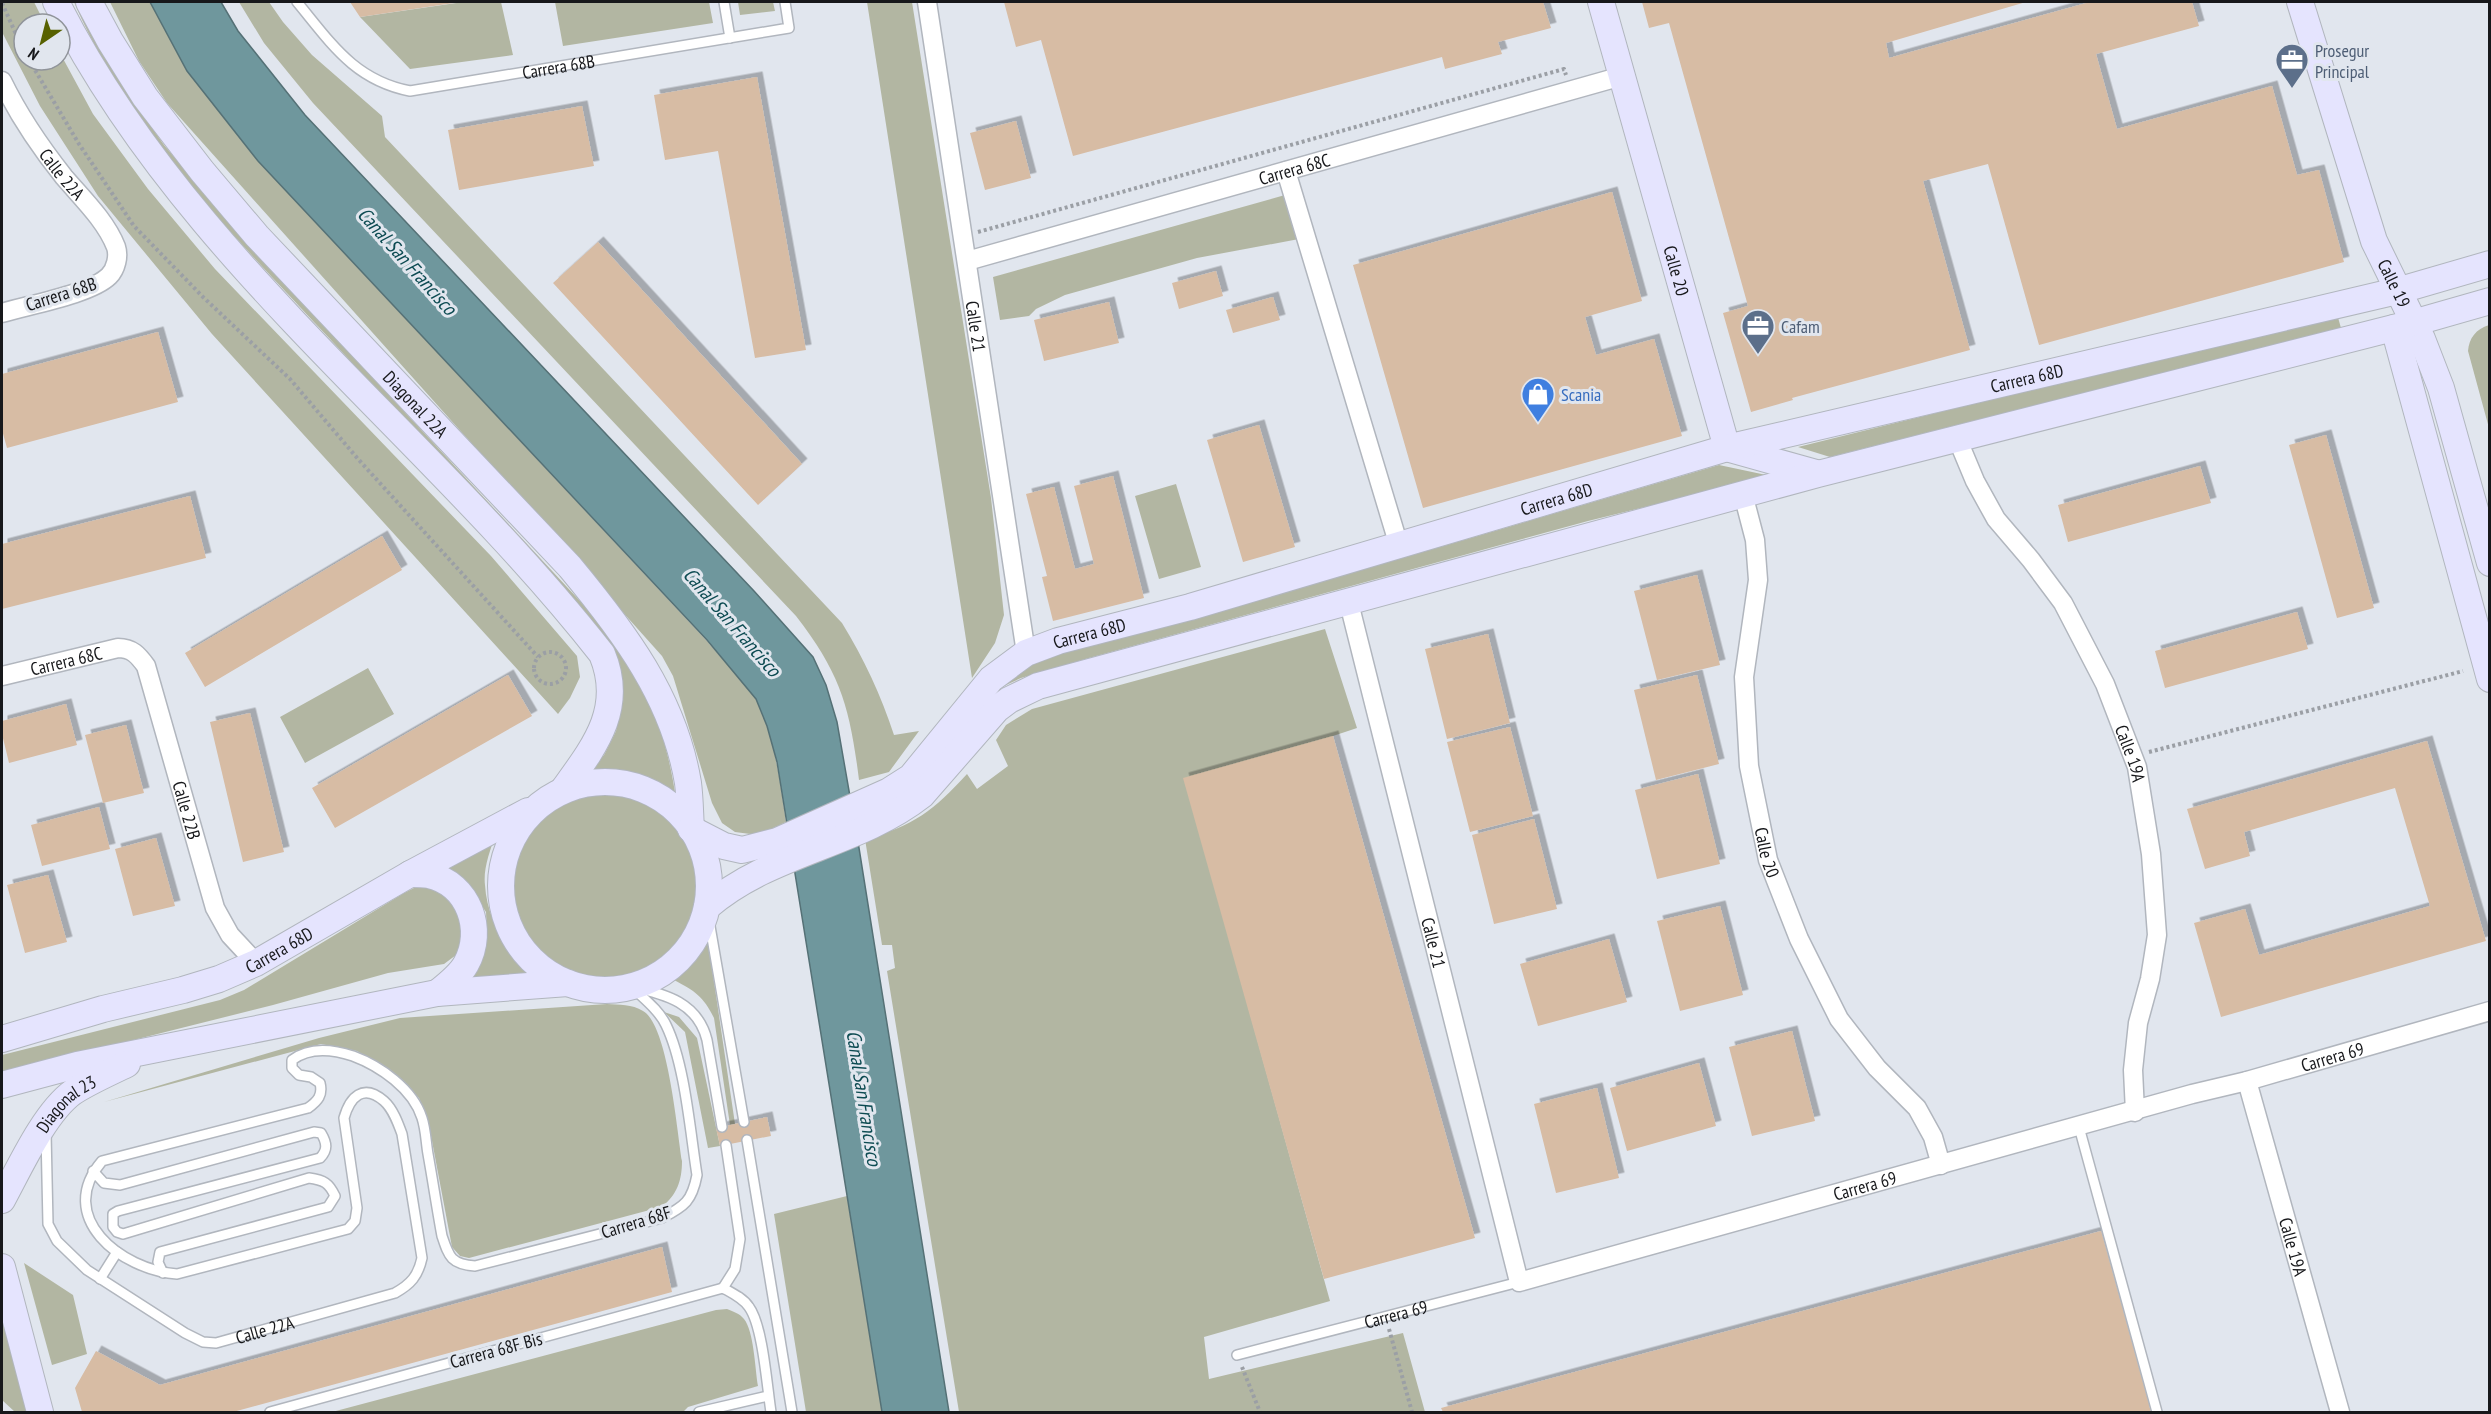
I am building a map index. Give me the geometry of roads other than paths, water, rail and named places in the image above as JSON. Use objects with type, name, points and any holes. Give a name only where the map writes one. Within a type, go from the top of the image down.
[{"type":"main road","name":"Diagonal 22A","points":[[56,2],[75,40],[111,100],[184,200],[233,256],[519,558],[602,654],[608,670],[609,710],[595,744],[563,790]]},
{"type":"main road","name":"Diagonal 22A","points":[[89,2],[145,97],[222,196],[570,567],[609,614],[642,661],[672,721],[688,784],[691,829]]},
{"type":"main road","name":"Calle 20","points":[[1601,2],[1727,448]]},
{"type":"main road","name":"Calle 19","points":[[2300,2],[2366,217],[2397,291],[2490,679]]},
{"type":"main road","name":"Carrera 68D","points":[[868,814],[911,777],[991,679],[1026,653],[1077,635],[1190,606],[1399,546],[1727,448],[2397,291],[2490,264]]},
{"type":"main road","name":"Carrera 68D","points":[[707,907],[781,850],[868,814],[907,807],[922,795],[997,709],[1009,700],[1038,686],[1818,474],[2404,325],[2490,300]]},
{"type":"main road","name":"Calle 19","points":[[2404,325],[2441,388],[2490,563]]},
{"type":"main road","points":[[1727,448],[1818,474]]},
{"type":"main road","points":[[588,783],[606,783],[641,789],[665,802],[680,814],[691,829],[703,854],[709,880],[707,907],[699,929],[678,960],[659,975],[632,987],[599,990],[568,983],[541,968],[519,945],[506,920],[500,888],[504,857],[517,829],[536,807],[563,790],[588,783]]},
{"type":"main road","name":"Carrera 68D","points":[[2,1039],[103,1009],[183,990],[219,979],[256,963],[410,874],[536,807]]},
{"type":"main road","name":"Carrera 68D","points":[[691,829],[733,849],[781,850]]},
{"type":"main road","points":[[410,874],[429,875],[447,882],[462,895],[474,921],[476,930],[473,949],[465,966],[437,993]]},
{"type":"main road","points":[[2,1085],[78,1065],[437,993],[568,983]]},
{"type":"main road","name":"Diagonal 23","points":[[2,1200],[46,1121],[61,1103],[92,1081],[165,1047]]},
{"type":"main road","points":[[2,1267],[40,1413]]},
{"type":"street","name":"Calle 21","points":[[927,2],[1026,653]]},
{"type":"street","name":"Carrera 68C","points":[[967,261],[1622,76]]},
{"type":"street","name":"Calle 22A","points":[[2,81],[9,97],[60,171],[108,231],[117,249],[115,268]]},
{"type":"street","points":[[1287,171],[1399,546]]},
{"type":"street","name":"Carrera 68B","points":[[2,313],[93,287],[108,277],[115,268]]},
{"type":"street","name":"Calle 19A","points":[[1957,438],[1975,481],[1996,519],[2063,603],[2105,684],[2137,767],[2151,854],[2157,935],[2150,980],[2138,1023],[2133,1070],[2135,1112]]},
{"type":"street","name":"Calle 20","points":[[1743,494],[1755,540],[1758,580],[1744,677],[1749,766],[1768,860],[1799,939],[1839,1019],[1877,1068],[1917,1108],[1933,1137],[1941,1165]]},
{"type":"street","name":"Calle 21","points":[[1349,603],[1519,1282]]},
{"type":"street","name":"Carrera 68C","points":[[2,676],[118,648],[132,650]]},
{"type":"street","name":"Calle 22B","points":[[132,650],[146,666],[215,909],[230,935],[256,963]]},
{"type":"street","name":"Carrera 69","points":[[1519,1282],[2135,1112],[2192,1094],[2247,1081],[2490,1011]]},
{"type":"street","name":"Calle 19A","points":[[2247,1081],[2340,1413]]},
{"type":"lane","name":"Carrera 68B","points":[[297,2],[341,54],[363,73],[388,87],[410,91],[789,28],[785,2]]},
{"type":"lane","points":[[724,2],[730,38]]},
{"type":"lane","points":[[707,907],[744,1122]]},
{"type":"lane","points":[[632,987],[663,993],[683,1004],[696,1015],[705,1029],[722,1126]]},
{"type":"lane","name":"Carrera 68F","points":[[93,1171],[102,1161],[308,1108],[318,1101],[322,1091],[320,1083],[311,1077],[299,1075],[292,1068],[292,1060],[302,1052],[318,1050],[342,1052],[370,1062],[389,1075],[410,1096],[422,1117],[442,1236],[448,1255],[459,1265],[475,1266],[662,1218],[681,1208],[693,1194],[697,1175],[677,1055],[665,1023],[632,987]]},
{"type":"lane","name":"Calle 22A","points":[[46,1121],[48,1224],[57,1241],[69,1255],[100,1279],[185,1333],[203,1342],[216,1343],[395,1293],[410,1284],[418,1272],[422,1258],[402,1134],[396,1117],[384,1101],[368,1092],[358,1094],[348,1105],[344,1118],[357,1208],[355,1221],[348,1229],[177,1274],[163,1273]]},
{"type":"lane","points":[[2079,1127],[2157,1413]]},
{"type":"lane","points":[[314,1132],[321,1133],[326,1142],[324,1153],[320,1158],[118,1210],[113,1214],[113,1227],[117,1232],[123,1234],[309,1178],[322,1180],[330,1185],[335,1196],[328,1207],[160,1252],[158,1262],[163,1273],[139,1265],[117,1252],[93,1229],[85,1196],[86,1185],[93,1171],[104,1183],[120,1185],[314,1132]]},
{"type":"lane","points":[[747,1140],[792,1413]]},
{"type":"lane","points":[[726,1145],[740,1239],[735,1269],[723,1288],[738,1296],[749,1306],[756,1322],[771,1413]]},
{"type":"lane","points":[[100,1279],[117,1252]]},
{"type":"lane","name":"Carrera 69","points":[[1237,1355],[1519,1282]]},
{"type":"lane","name":"Carrera 68F Bis","points":[[270,1413],[723,1288]]},
{"type":"lane","points":[[699,1413],[768,1396]]},
{"type":"water","name":"Canal San Francisco","points":[[150,2],[221,2],[238,31],[305,115],[754,591],[813,657],[826,685],[837,722],[949,1412],[882,1412],[777,762],[767,726],[756,699],[707,640],[258,161],[187,71]]},
{"type":"place","name":"Prosegur Principal","points":[[2292,89]]},
{"type":"place","name":"Cafam","points":[[1758,355]]},
{"type":"place","name":"Scania","points":[[1538,423]]}]
